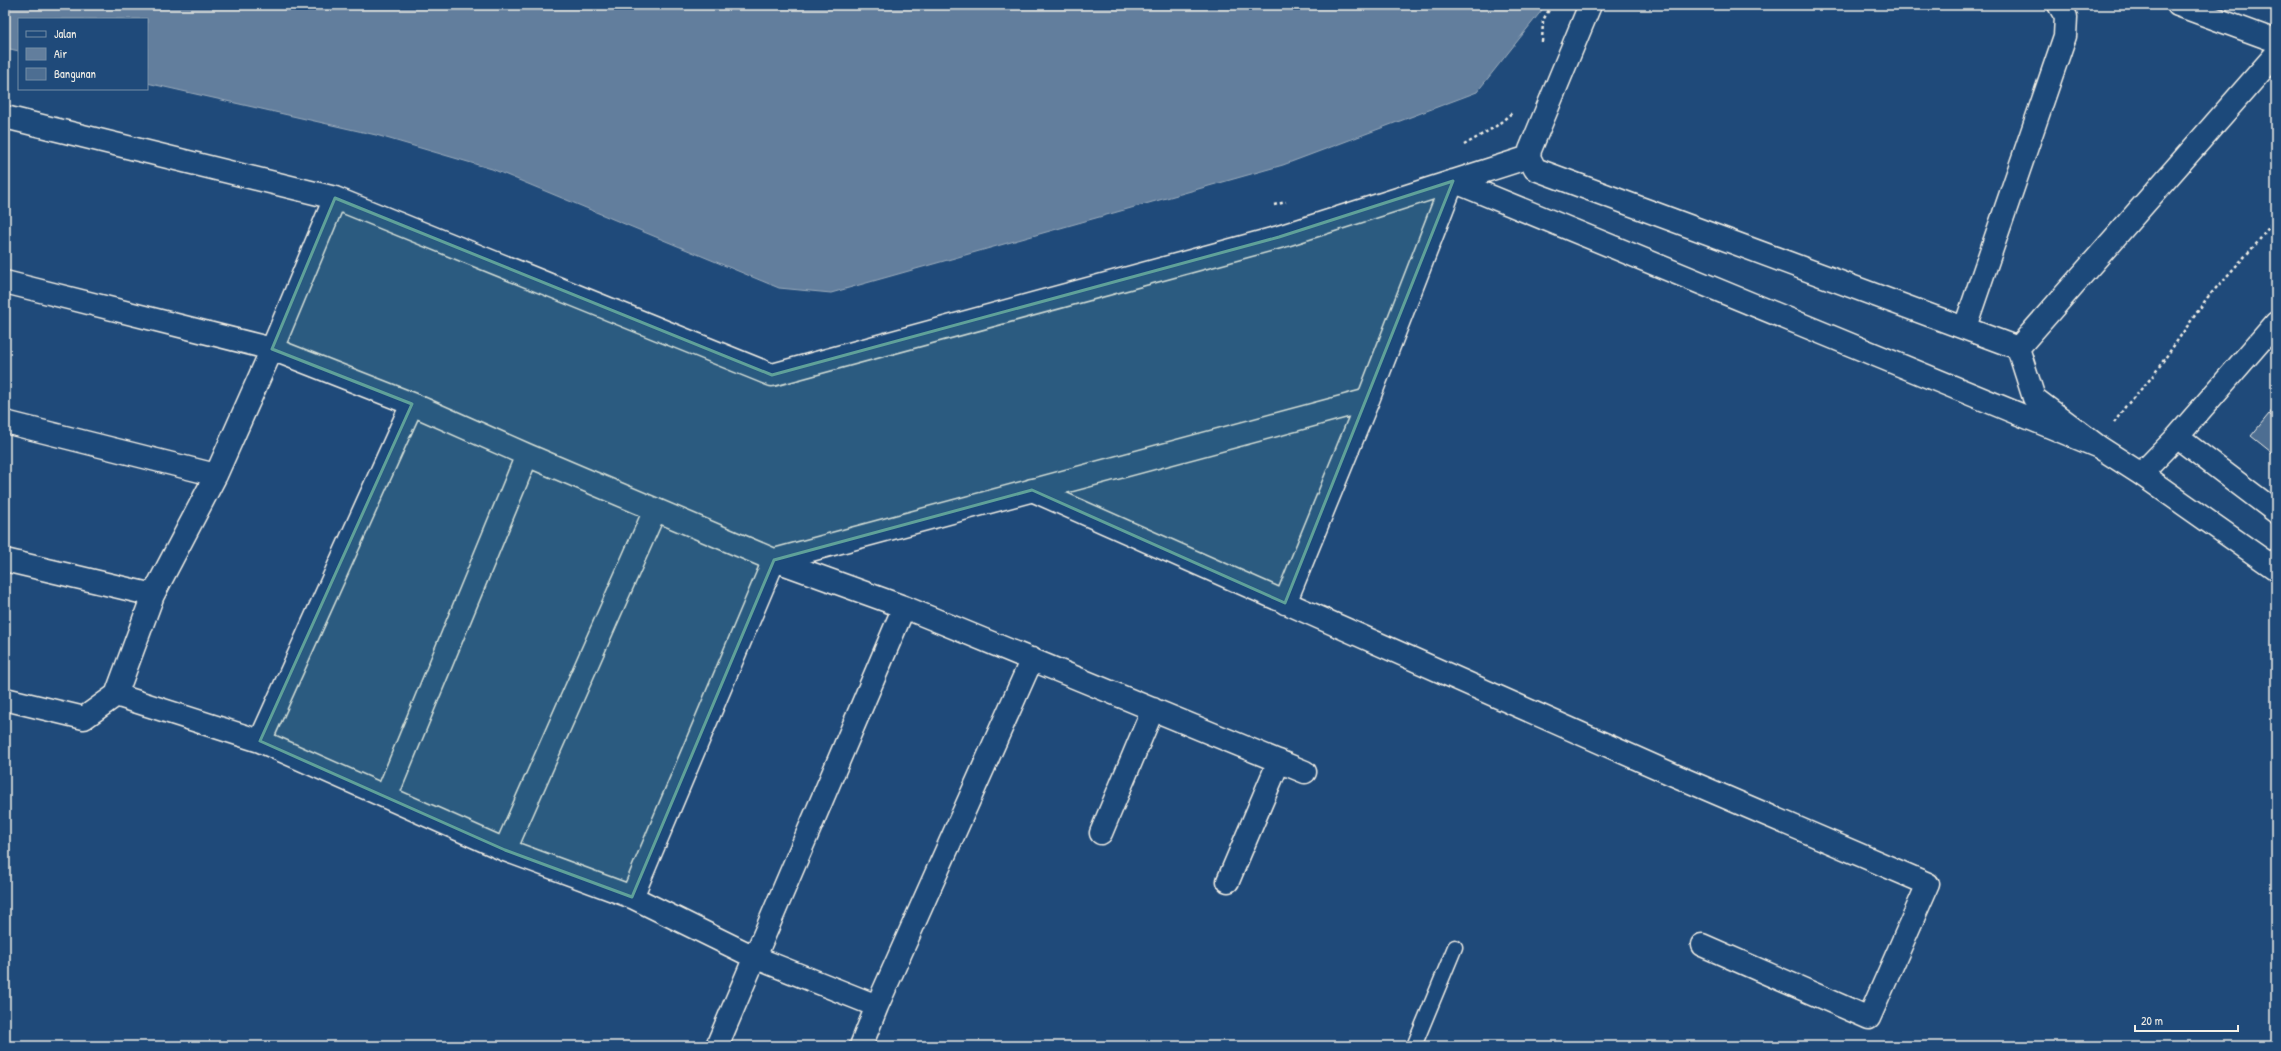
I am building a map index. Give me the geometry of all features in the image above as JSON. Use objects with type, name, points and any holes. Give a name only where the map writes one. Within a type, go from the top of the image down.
[{"type":"street","points":[[1528,157],[1590,5]]},
{"type":"street","points":[[1965,327],[2065,36],[2066,17],[2059,5]]},
{"type":"street","points":[[2178,5],[2276,41]]},
{"type":"street","points":[[2018,348],[2276,54]]},
{"type":"street","points":[[5,117],[335,198],[772,374],[1279,237],[1528,157]]},
{"type":"street","points":[[1528,157],[1535,170],[1965,327],[2018,348]]},
{"type":"street","points":[[1285,603],[1368,400],[1453,181]]},
{"type":"street","points":[[1453,181],[2100,447]]},
{"type":"street","points":[[5,699],[84,718],[116,695],[153,595],[216,475],[272,349],[335,198]]},
{"type":"street","points":[[5,282],[272,349],[412,404],[527,456],[774,560],[904,607],[1305,772]]},
{"type":"street","points":[[2141,474],[2177,437],[2276,322]]},
{"type":"street","points":[[2018,348],[2034,398],[2100,447],[2276,569]]},
{"type":"street","points":[[774,560],[1368,400]]},
{"type":"street","points":[[260,741],[412,404]]},
{"type":"street","points":[[5,422],[216,475]]},
{"type":"street","points":[[2177,437],[2276,512]]},
{"type":"street","points":[[386,797],[527,456]]},
{"type":"street","points":[[1032,490],[1285,603],[1928,884],[1869,1018],[1702,945]]},
{"type":"street","points":[[506,850],[655,510]]},
{"type":"street","points":[[5,560],[153,595]]},
{"type":"street","points":[[632,897],[774,560]]},
{"type":"street","points":[[717,1046],[904,607]]},
{"type":"street","points":[[861,1046],[877,1006],[1032,659]]},
{"type":"street","points":[[116,695],[260,741],[506,850],[632,897],[754,957],[877,1006]]},
{"type":"street","points":[[1101,832],[1153,709]]},
{"type":"street","points":[[1228,881],[1278,761]]},
{"type":"lane","points":[[1414,1046],[1455,947]]},
{"type":"path","points":[[1542,43],[1543,20],[1552,5]]},
{"type":"path","points":[[1462,146],[1495,127],[1517,108]]},
{"type":"path","points":[[1274,205],[1289,201]]},
{"type":"path","points":[[2100,447],[2125,407],[2152,377],[2207,298],[2258,243],[2276,218]]},
{"type":"highlighted area","points":[[1453,181],[1285,603],[1032,490],[774,560],[632,897],[505,850],[260,741],[412,404],[272,349],[335,198],[772,375],[1279,237]]},
{"type":"water","points":[[5,5],[1546,5],[1477,92],[1283,165],[831,293],[779,288],[492,169],[376,135],[148,83],[148,18],[18,18],[18,51],[5,48]]},
{"type":"building","points":[[2276,405],[2276,418],[2270,413]]},
{"type":"building","points":[[2269,414],[2276,420],[2276,456],[2251,436]]}]
